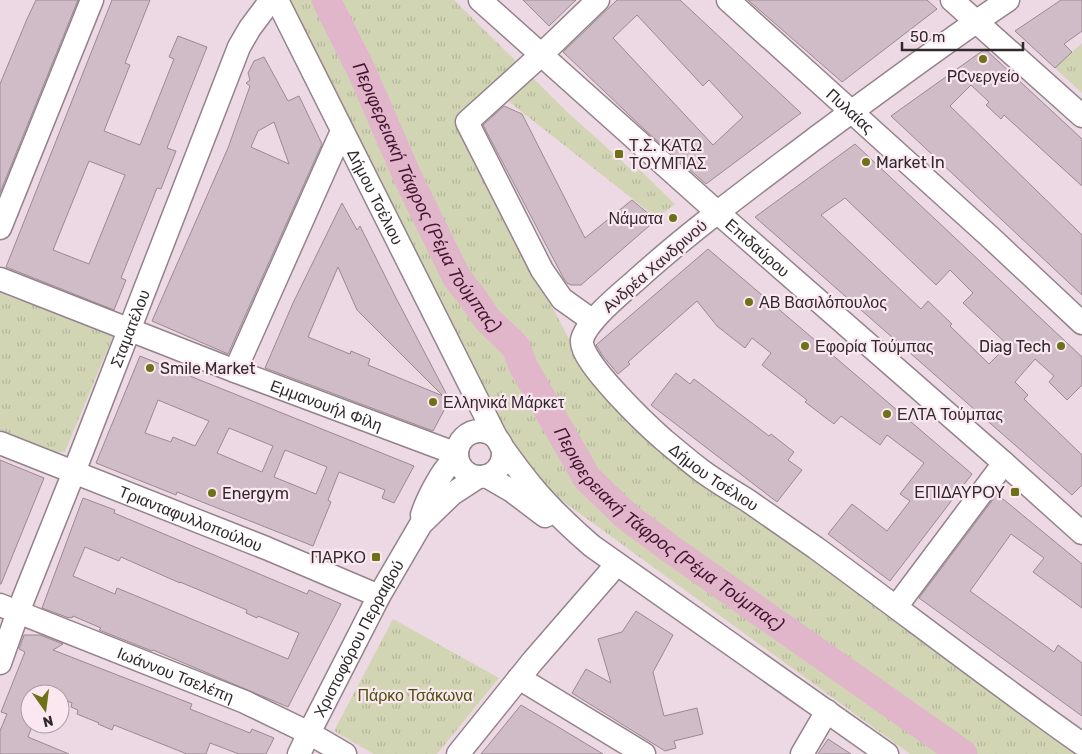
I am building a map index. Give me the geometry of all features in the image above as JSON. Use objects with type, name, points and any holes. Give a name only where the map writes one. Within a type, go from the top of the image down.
[{"type":"street","points":[[0,228],[92,0]]},
{"type":"street","name":"Σταματέλου","points":[[0,663],[9,609],[74,472],[239,47],[250,28],[271,0]]},
{"type":"street","name":"Δήμου Τσέλιου","points":[[277,0],[499,441],[518,469],[540,496],[592,546]]},
{"type":"street","name":"Επιδαύρου","points":[[480,0],[717,212],[1004,462],[1072,518],[1082,533]]},
{"type":"street","points":[[593,321],[562,299],[546,276],[467,122],[598,0]]},
{"type":"street","name":"Πυλαίας","points":[[728,0],[989,236],[1082,323]]},
{"type":"street","points":[[952,0],[1082,116]]},
{"type":"street","name":"Ανδρέα Χανδρινού","points":[[593,321],[645,271],[717,212],[851,112],[1008,0]]},
{"type":"street","points":[[235,371],[342,130]]},
{"type":"street","name":"Εμμανουήλ Φίλη","points":[[0,279],[235,371],[458,452]]},
{"type":"street","name":"Δήμου Τσέλιου","points":[[593,321],[582,340],[584,352],[629,407],[662,439],[702,471],[783,524],[1031,709],[1082,744]]},
{"type":"street","points":[[458,452],[467,435],[479,431],[491,434],[499,441],[503,451],[501,463],[496,470],[482,476],[471,475],[460,466],[458,452],[472,411],[474,393]]},
{"type":"street","name":"Τριανταφυλλοπούλου","points":[[0,443],[266,548],[379,596]]},
{"type":"street","name":"Χριστοφόρου Περραιβού","points":[[421,524],[424,509],[441,475],[458,452]]},
{"type":"street","points":[[896,607],[1004,462]]},
{"type":"street","name":"Δήμου Τσέλιου","points":[[482,476],[512,491],[887,754]]},
{"type":"street","name":"Χριστοφόρου Περραιβού","points":[[299,754],[379,596],[421,524],[452,494],[482,476]]},
{"type":"street","points":[[458,754],[519,678],[617,564]]},
{"type":"street","name":"Ιωάννου Τσελέπη","points":[[9,609],[245,702],[309,733],[345,754]]},
{"type":"street","points":[[519,678],[644,754]]},
{"type":"street","points":[[802,754],[826,711]]},
{"type":"green space","points":[[286,0],[454,0],[523,68],[461,123],[520,247],[576,352],[714,491],[799,549],[1082,754],[910,754],[535,481],[500,423]]},
{"type":"green space","points":[[1082,43],[1082,93],[1055,68]]},
{"type":"green space","points":[[526,71],[565,110],[635,173],[639,169],[675,204],[657,218],[499,94]]},
{"type":"green space","points":[[0,293],[113,336],[65,452],[56,452],[0,430]]},
{"type":"green space","name":"Πάρκο Τσάκωνα","points":[[393,619],[499,678],[437,754],[374,754],[334,731]]},
{"type":"building","points":[[36,0],[78,0],[0,193],[0,84]]},
{"type":"building","points":[[112,0],[150,0],[125,63],[130,65],[104,131],[140,145],[174,59],[169,57],[178,36],[207,47],[167,148],[176,151],[161,189],[157,188],[121,278],[126,280],[114,310],[6,267]],"holes":[[[89,161],[125,175],[89,264],[53,250]]]},
{"type":"building","points":[[523,0],[576,0],[549,26]]},
{"type":"building","points":[[617,0],[680,0],[801,113],[706,184],[645,130],[563,52]],"holes":[[[637,15],[703,86],[709,80],[743,117],[713,145],[613,38]]]},
{"type":"building","points":[[748,0],[927,0],[937,9],[842,82]]},
{"type":"building","points":[[1061,0],[1082,0],[1082,31],[1064,44],[1072,52],[1055,68],[1015,31]]},
{"type":"building","points":[[985,49],[1082,139],[1082,186],[1004,115],[1001,119],[986,105],[989,102],[971,85],[950,106],[1082,235],[1082,295],[891,116]]},
{"type":"building","points":[[264,57],[288,101],[299,96],[322,144],[228,354],[152,321],[228,148],[250,86],[246,83],[250,80],[248,73],[254,61]],"holes":[[[274,122],[289,164],[251,147],[258,131]]]},
{"type":"building","points":[[504,106],[522,114],[585,238],[632,200],[656,220],[581,285],[571,285],[564,279],[483,125]]},
{"type":"building","points":[[855,144],[1082,357],[1082,385],[1067,400],[1049,382],[1054,376],[1035,359],[1015,382],[1028,395],[1024,399],[1082,455],[1082,485],[1072,495],[755,217]],"holes":[[[845,198],[936,285],[950,270],[973,293],[963,303],[1008,345],[989,364],[950,326],[952,324],[928,301],[921,309],[821,215]]]},
{"type":"building","points":[[342,203],[357,230],[360,226],[447,397],[450,399],[433,431],[265,368],[293,303]],"holes":[[[338,267],[357,310],[443,396],[368,365],[370,359],[351,351],[350,354],[308,337]]]},
{"type":"building","points":[[708,249],[972,474],[890,581],[828,534],[852,504],[887,531],[910,501],[900,494],[924,463],[887,435],[880,445],[841,416],[834,424],[762,365],[771,353],[752,338],[745,348],[717,326],[697,301],[628,362],[630,364],[618,374],[596,345]]},
{"type":"building","points":[[140,356],[414,466],[394,503],[382,498],[385,490],[339,472],[328,500],[331,502],[313,546],[177,492],[176,495],[96,463]],"holes":[[[158,400],[209,421],[195,446],[173,437],[171,442],[145,433]],[[229,428],[273,446],[262,472],[217,453]],[[285,450],[327,467],[316,494],[274,477]]]},
{"type":"building","points":[[676,373],[690,384],[694,379],[769,436],[771,434],[794,452],[788,460],[802,470],[777,502],[651,405]]},
{"type":"building","points":[[0,460],[44,478],[1,584],[0,584]]},
{"type":"building","points":[[997,494],[1082,564],[1082,608],[1033,572],[1044,558],[1011,534],[970,591],[1054,652],[1058,645],[1082,663],[1082,716],[919,598]]},
{"type":"building","points":[[83,498],[115,510],[114,513],[307,594],[309,590],[341,604],[288,707],[153,650],[99,630],[101,628],[73,616],[69,618],[42,608]],"holes":[[[85,547],[119,561],[121,557],[247,610],[246,613],[257,618],[258,616],[299,633],[288,659],[117,588],[115,594],[73,576]]]},
{"type":"building","points":[[636,611],[673,635],[653,672],[664,716],[697,708],[703,734],[674,741],[676,748],[665,751],[572,693],[586,669],[611,683],[598,639],[622,632]]},
{"type":"building","points":[[24,635],[40,635],[63,644],[53,650],[192,704],[190,709],[250,733],[252,729],[274,738],[266,754],[239,754],[210,743],[206,754],[187,754],[114,725],[112,730],[77,714],[78,710],[71,707],[70,684],[20,684],[20,734],[29,734],[28,737],[69,754],[0,754],[0,731],[7,714],[1,712],[25,652],[19,649]]},
{"type":"building","points":[[521,705],[560,728],[603,754],[481,754]]},
{"type":"building","points":[[828,739],[851,754],[818,754]]},
{"type":"waterway","name":"Περιφερειακή Τάφρος (Ρέμα Τούμπας)","points":[[326,0],[362,72],[408,178],[457,278],[487,319],[516,347],[523,366],[587,478],[625,515],[672,550],[963,754]]},
{"type":"place","name":"PCνεργείο","points":[[983,59]]},
{"type":"place","name":"Τ.Σ. ΚΑΤΩ ΤΟΥΜΠΑΣ","points":[[619,154]]},
{"type":"place","name":"Market In","points":[[866,162]]},
{"type":"place","name":"Νάματα","points":[[673,218]]},
{"type":"place","name":"ΑΒ Βασιλόπουλος","points":[[749,302]]},
{"type":"place","name":"Εφορία Τούμπας","points":[[805,346]]},
{"type":"place","name":"Diag Tech","points":[[1061,346]]},
{"type":"place","name":"Smile Market","points":[[150,368]]},
{"type":"place","name":"Ελληνικά Μάρκετ","points":[[433,402]]},
{"type":"place","name":"ΕΛΤΑ Τούμπας","points":[[887,414]]},
{"type":"place","name":"ΕΠΙΔΑΥΡΟΥ","points":[[1015,492]]},
{"type":"place","name":"Energym","points":[[212,493]]},
{"type":"place","name":"ΠΑΡΚΟ","points":[[376,557]]}]
